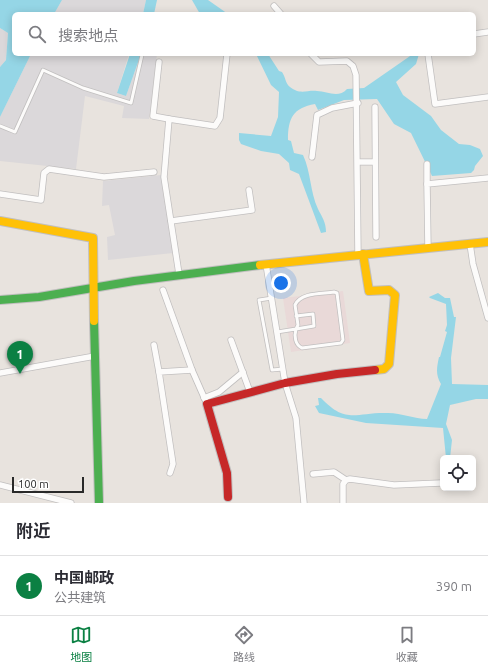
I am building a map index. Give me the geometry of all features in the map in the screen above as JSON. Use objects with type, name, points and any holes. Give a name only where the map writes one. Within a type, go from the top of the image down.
[{"type":"street","points":[[274,6],[279,12]]},
{"type":"street","points":[[476,34],[488,32]]},
{"type":"street","points":[[159,62],[153,116],[215,126],[218,123],[227,56]]},
{"type":"street","points":[[206,401],[285,383],[337,374],[384,369],[389,364],[395,295],[389,290],[369,291],[361,254],[358,102],[357,86],[353,66],[347,61],[319,62],[313,56]]},
{"type":"street","points":[[428,56],[435,104],[488,97]]},
{"type":"street","points":[[312,158],[317,115],[332,108],[358,102]]},
{"type":"street","points":[[375,107],[374,162],[376,237]]},
{"type":"street","points":[[170,118],[164,177],[179,274]]},
{"type":"street","points":[[358,162],[374,162]]},
{"type":"street","points":[[427,164],[428,248]]},
{"type":"street","points":[[0,194],[41,200],[44,173],[49,169],[104,177],[154,172]]},
{"type":"street","points":[[428,184],[488,178]]},
{"type":"street","points":[[171,220],[252,210],[250,190]]},
{"type":"street","points":[[0,221],[93,238],[99,503]]},
{"type":"street","points":[[0,300],[28,299],[93,287],[179,274],[488,242]]},
{"type":"street","points":[[470,244],[473,264],[488,318]]},
{"type":"street","points":[[266,264],[285,383],[296,418],[304,503]]},
{"type":"street","points":[[163,290],[192,370],[206,401],[227,473],[228,497]]},
{"type":"street","points":[[231,340],[250,392]]},
{"type":"street","points":[[154,345],[173,464],[170,473]]},
{"type":"street","points":[[0,373],[95,356]]},
{"type":"street","points":[[159,372],[192,370]]},
{"type":"street","points":[[206,401],[243,372]]},
{"type":"street","points":[[313,474],[334,472],[346,480],[394,485],[440,483]]},
{"type":"street","points":[[343,503],[343,484],[346,480]]},
{"type":"street","points":[[0,485],[71,503]]},
{"type":"lane","points":[[0,126],[15,132],[43,70],[83,88],[131,103],[142,56]]},
{"type":"lane","points":[[334,292],[337,294],[343,340],[341,343],[302,348],[297,343],[296,329],[298,325],[295,305],[300,298],[334,292]]},
{"type":"lane","points":[[272,298],[259,300],[272,370],[283,368]]},
{"type":"lane","points":[[277,332],[314,326],[313,314],[296,316]]},
{"type":"shaded area","points":[[62,0],[146,0],[143,12],[55,12]]},
{"type":"shaded area","points":[[0,28],[8,33],[6,60],[0,67]]},
{"type":"shaded area","points":[[30,56],[128,56],[117,93],[126,96],[140,56],[157,56],[149,119],[122,118],[124,106],[85,96],[76,169],[0,161],[0,117]]},
{"type":"shaded area","points":[[161,175],[173,253],[108,260],[107,237],[115,235],[109,205],[102,206],[103,181]]},
{"type":"shaded area","points":[[343,291],[350,343],[291,352],[283,298]]},
{"type":"water","points":[[0,0],[62,0],[55,12],[12,12],[12,56],[30,56],[0,117],[0,67],[6,60],[8,33],[0,28]]},
{"type":"water","points":[[146,0],[157,0],[154,12],[143,12]]},
{"type":"water","points":[[192,0],[208,0],[225,12],[199,12]]},
{"type":"water","points":[[129,56],[140,56],[126,96],[117,93]]},
{"type":"water","points":[[257,56],[269,56],[279,71],[282,72],[288,85],[297,91],[321,91],[332,94],[340,94],[347,89],[364,88],[410,56],[418,56],[416,64],[396,82],[403,95],[431,116],[441,130],[459,144],[470,145],[480,149],[483,156],[471,173],[432,176],[411,133],[394,124],[377,99],[344,100],[318,110],[315,104],[302,108],[293,115],[289,126],[288,140],[291,141],[294,153],[303,155],[306,162],[313,196],[324,220],[326,232],[321,233],[299,174],[290,170],[289,163],[279,154],[261,151],[241,144],[239,140],[239,133],[271,136],[278,117],[279,92],[271,85]]},
{"type":"water","points":[[438,293],[445,298],[450,298],[454,317],[456,317],[451,358],[452,384],[488,385],[488,399],[476,399],[450,405],[446,424],[452,440],[450,455],[446,455],[443,428],[366,423],[319,413],[315,406],[319,405],[318,398],[321,398],[338,412],[345,414],[393,413],[427,419],[441,384],[437,374],[437,367],[447,332],[445,331],[447,325],[446,304],[429,297]]},
{"type":"traffic: fast","points":[[0,300],[39,297],[134,281],[260,265]]},
{"type":"traffic: fast","points":[[94,321],[99,503]]},
{"type":"traffic: slow","points":[[0,221],[93,238],[94,321]]},
{"type":"traffic: slow","points":[[260,265],[488,242]]},
{"type":"traffic: slow","points":[[363,254],[369,291],[389,290],[395,295],[389,364],[384,369],[375,370]]},
{"type":"traffic: jam","points":[[228,497],[227,473],[207,404],[285,383],[337,374],[375,370]]},
{"type":"place","name":"中国邮政","points":[[20,374]]}]
